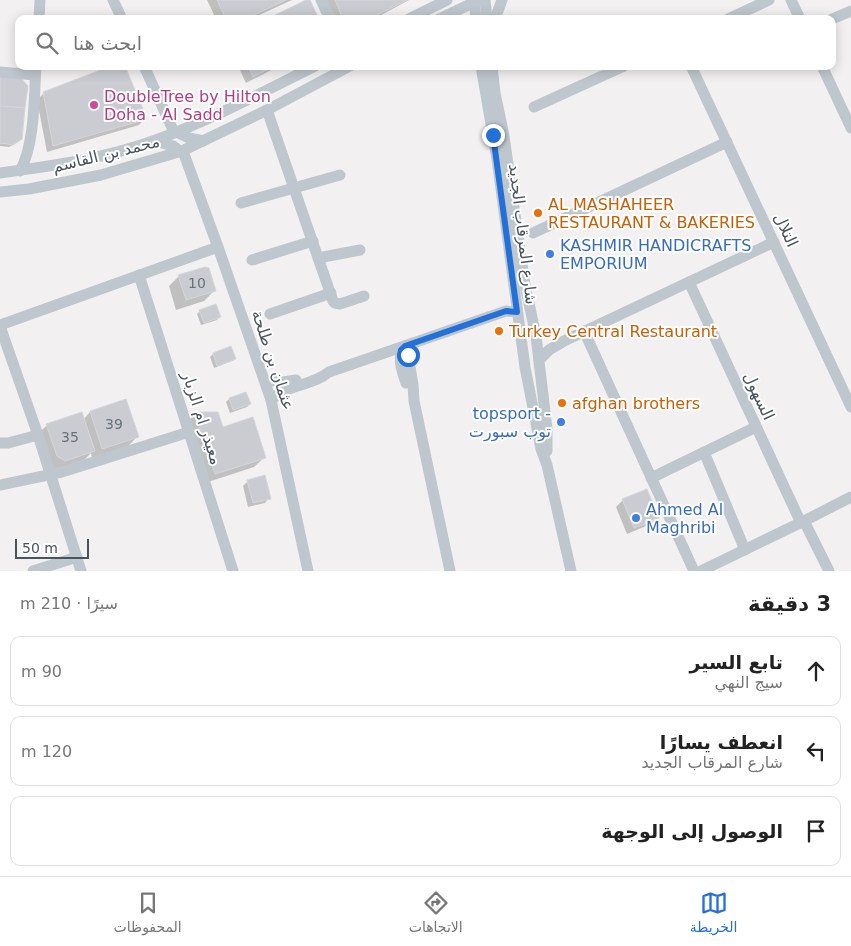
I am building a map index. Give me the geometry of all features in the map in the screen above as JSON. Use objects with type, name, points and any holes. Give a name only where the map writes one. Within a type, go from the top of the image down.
[{"type":"street","points":[[39,15],[40,0]]},
{"type":"street","points":[[113,0],[120,15]]},
{"type":"street","points":[[417,15],[447,0]]},
{"type":"street","points":[[496,15],[502,0]]},
{"type":"street","points":[[737,15],[769,0]]},
{"type":"street","points":[[791,0],[798,15]]},
{"type":"street","points":[[448,15],[478,1]]},
{"type":"street","points":[[476,15],[478,1]]},
{"type":"street","points":[[478,1],[485,15]]},
{"type":"street","points":[[836,17],[851,10]]},
{"type":"street","points":[[146,70],[171,127],[176,132],[189,138],[203,140]]},
{"type":"street","name":"محمد بن القاسم","points":[[0,173],[96,156],[155,141],[188,128],[307,70]]},
{"type":"street","name":"محمد بن القاسم","points":[[0,192],[29,189],[92,177],[182,151],[267,110],[342,70]]},
{"type":"street","name":"شارع المرقاب الجديد","points":[[482,70],[497,159],[525,367],[541,450],[547,465],[571,571]]},
{"type":"street","name":"شارع المرقاب الجديد","points":[[492,70],[504,136],[525,285],[536,336],[547,429],[547,465]]},
{"type":"street","points":[[534,108],[615,70]]},
{"type":"street","name":"التلال","points":[[694,70],[851,407]]},
{"type":"street","points":[[824,70],[851,128]]},
{"type":"street","points":[[0,72],[36,71],[30,146],[20,170]]},
{"type":"street","points":[[267,110],[333,301],[337,304],[364,296]]},
{"type":"street","points":[[169,119],[188,128]]},
{"type":"street","points":[[155,141],[165,143],[182,151]]},
{"type":"street","points":[[533,233],[727,142]]},
{"type":"street","points":[[30,146],[34,157],[42,167]]},
{"type":"street","name":"عثمان بن طلحة","points":[[182,151],[186,157],[187,165],[265,380],[308,571]]},
{"type":"street","points":[[166,156],[187,165]]},
{"type":"street","points":[[241,203],[340,175]]},
{"type":"street","points":[[252,260],[313,241]]},
{"type":"street","points":[[539,360],[549,350],[564,341],[774,242]]},
{"type":"street","points":[[81,571],[38,435],[6,361],[0,325],[218,247]]},
{"type":"street","points":[[318,258],[360,250]]},
{"type":"street","name":"معيذر ام الزبار","points":[[139,275],[232,571]]},
{"type":"street","name":"السهول","points":[[688,282],[802,522],[829,571]]},
{"type":"street","points":[[270,314],[331,293]]},
{"type":"street","points":[[271,400],[286,389],[322,377],[329,372],[506,311],[517,312],[526,326],[535,373],[542,386]]},
{"type":"street","points":[[584,331],[694,571]]},
{"type":"street","points":[[536,336],[550,342],[564,341]]},
{"type":"street","points":[[401,348],[400,358],[403,372],[414,401],[450,571]]},
{"type":"street","points":[[265,380],[283,382],[321,372],[329,372]]},
{"type":"street","points":[[651,478],[756,427]]},
{"type":"street","points":[[0,485],[51,475],[189,432]]},
{"type":"street","points":[[0,443],[8,443],[38,435]]},
{"type":"street","points":[[704,452],[745,550]]},
{"type":"street","points":[[701,571],[851,497]]},
{"type":"street","points":[[34,571],[77,557]]},
{"type":"building","points":[[217,0],[286,0],[254,15],[224,15]]},
{"type":"building","points":[[306,0],[310,0],[317,15],[275,15]]},
{"type":"building","points":[[335,0],[407,0],[377,15],[341,15]]},
{"type":"building","name":"DoubleTree by Hilton Doha - Al Sadd","points":[[101,70],[127,70],[147,119],[53,146],[43,92]]},
{"type":"building","points":[[250,70],[266,70],[253,77]]},
{"type":"building","points":[[0,75],[20,77],[28,86],[25,108],[0,106]]},
{"type":"building","points":[[0,106],[25,108],[22,139],[13,145],[0,143]]},
{"type":"building","points":[[205,267],[209,268],[216,291],[186,300],[178,275]]},
{"type":"building","points":[[216,304],[221,317],[204,323],[199,310]]},
{"type":"building","points":[[231,346],[236,359],[217,366],[213,353]]},
{"type":"building","points":[[246,392],[251,404],[233,410],[229,398]]},
{"type":"building","points":[[126,399],[139,437],[102,449],[90,411]]},
{"type":"building","points":[[82,412],[95,451],[65,461],[57,456],[46,424]]},
{"type":"building","points":[[195,412],[218,412],[223,427],[253,417],[266,458],[215,474]]},
{"type":"building","points":[[265,475],[271,499],[253,503],[247,480]]},
{"type":"building","points":[[647,489],[659,518],[634,528],[622,499]]},
{"type":"place","name":"DoubleTree by Hilton Doha - Al Sadd","points":[[94,105]]},
{"type":"place","name":"AL MASHAHEER RESTAURANT & BAKERIES","points":[[538,213]]},
{"type":"place","name":"KASHMIR HANDICRAFTS EMPORIUM","points":[[550,254]]},
{"type":"place","name":"Turkey Central Restaurant","points":[[499,331]]},
{"type":"place","name":"afghan brothers","points":[[562,403]]},
{"type":"place","name":"topsport - توب سبورت","points":[[561,422]]},
{"type":"place","name":"Ahmed Al Maghribi","points":[[636,518]]},
{"type":"route","points":[[408,355],[401,350],[405,346],[506,311],[517,312],[493,135]]}]
